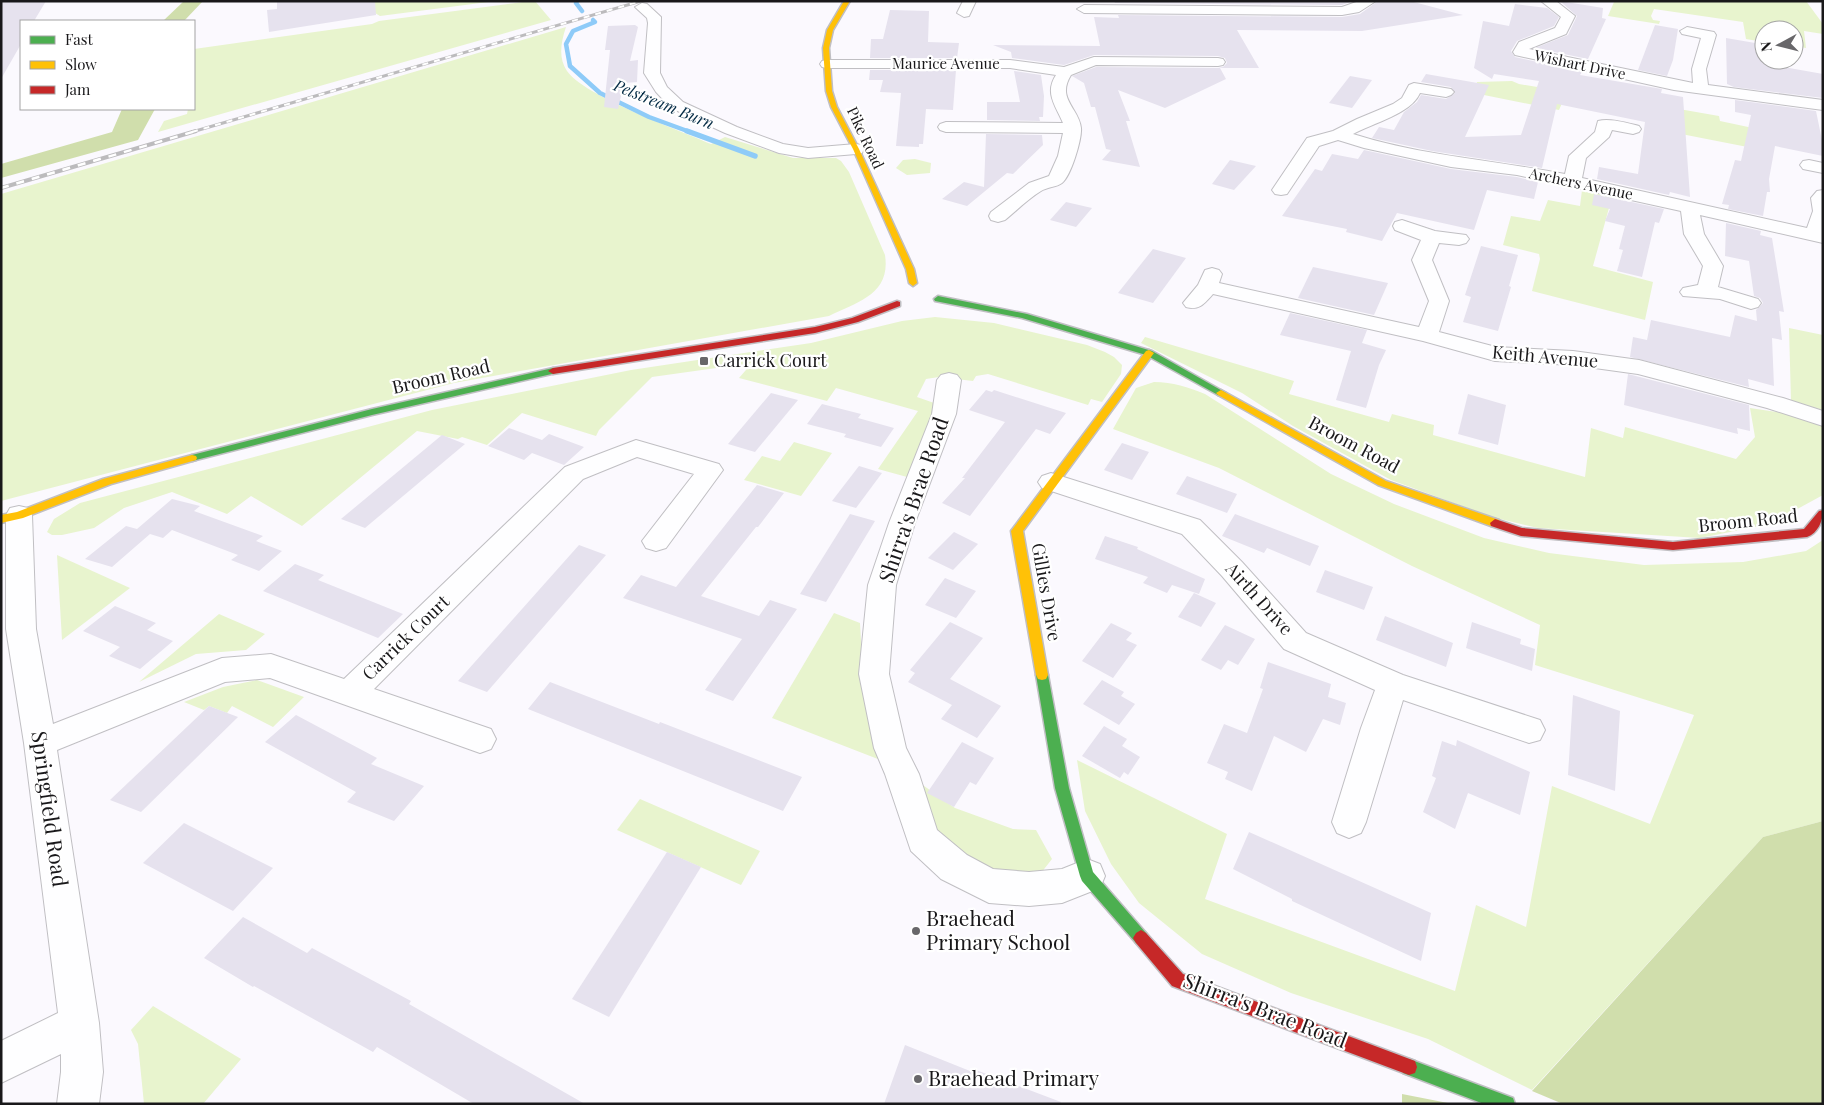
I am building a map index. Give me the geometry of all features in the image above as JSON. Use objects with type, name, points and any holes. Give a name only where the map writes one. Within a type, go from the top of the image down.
[{"type":"street","name":"Pike Road","points":[[847,1],[830,30],[826,48],[829,91],[834,108],[856,149],[910,269],[913,283]]},
{"type":"street","points":[[1315,1],[1326,10]]},
{"type":"street","points":[[1084,9],[1203,6],[1326,10],[1354,9],[1370,1]]},
{"type":"street","name":"Wishart Drive","points":[[1547,1],[1568,16],[1562,31],[1524,45],[1520,52],[1674,85],[1823,105]]},
{"type":"street","points":[[642,7],[654,17],[655,23],[652,73],[661,90],[677,105],[731,130],[779,148],[808,153],[856,149]]},
{"type":"street","points":[[1687,31],[1725,38]]},
{"type":"street","points":[[1701,88],[1699,69],[1709,35]]},
{"type":"street","name":"Maurice Avenue","points":[[827,64],[1010,64],[1065,72],[1094,61],[1218,62]]},
{"type":"street","points":[[998,216],[1035,187],[1056,179],[1068,154],[1073,128],[1059,101],[1059,78],[1065,72]]},
{"type":"street","points":[[1281,190],[1313,142],[1339,135],[1363,122],[1399,107],[1409,100],[1414,88],[1446,92]]},
{"type":"street","points":[[1572,181],[1578,156],[1603,133],[1604,124],[1633,129]]},
{"type":"street","points":[[946,127],[1073,128]]},
{"type":"street","name":"Archers Avenue","points":[[1339,135],[1364,143],[1451,162],[1517,170],[1572,181],[1818,236]]},
{"type":"street","points":[[1818,236],[1822,211],[1820,198],[1823,195]]},
{"type":"street","points":[[1690,208],[1694,234],[1713,266],[1698,291],[1729,295],[1751,303]]},
{"type":"street","points":[[1402,226],[1432,237],[1460,239]]},
{"type":"street","points":[[1427,335],[1439,300],[1422,260],[1432,237]]},
{"type":"street","name":"Keith Avenue","points":[[1192,303],[1210,280],[1495,354],[1574,358],[1639,367],[1775,403],[1823,419]]},
{"type":"street","name":"Broom Road","points":[[10,517],[107,481],[284,433],[444,394],[565,368],[815,330],[855,320],[913,283],[931,286],[938,290],[935,302],[1024,316],[1149,353],[1382,483],[1521,532],[1673,546],[1806,534],[1823,514]]},
{"type":"street","points":[[898,294],[911,307]]},
{"type":"street","name":"Gillies Drive","points":[[1088,876],[1062,788],[1017,531],[1051,482],[1107,412],[1149,353]]},
{"type":"street","name":"Shirra's Brae Road","points":[[950,380],[944,414],[902,523],[882,585],[874,674],[890,748],[902,774],[923,840],[954,867],[989,886],[1028,888],[1062,886],[1088,876],[1178,980],[1507,1104]]},
{"type":"street","name":"Carrick Court","points":[[350,693],[574,473],[636,448],[710,470],[656,542]]},
{"type":"street","name":"Airth Drive","points":[[1051,482],[1191,527],[1232,569],[1295,641],[1392,684],[1529,730]]},
{"type":"street","name":"Springfield Road","points":[[10,517],[11,632],[40,743],[79,1023],[82,1072],[78,1104]]},
{"type":"street","name":"Carrick Court","points":[[40,743],[222,670],[271,666],[480,738]]},
{"type":"street","points":[[1349,822],[1392,684]]},
{"type":"street","points":[[1,1062],[79,1023]]},
{"type":"green space","points":[[184,1],[203,1],[185,20],[164,20]]},
{"type":"green space","points":[[355,1],[496,1],[380,16]]},
{"type":"green space","points":[[530,1],[535,1],[551,20],[158,132],[164,121],[187,114],[188,110],[195,110],[195,49],[372,24],[379,21]]},
{"type":"green space","points":[[1608,1],[1806,1],[1823,24],[1823,34],[1804,31],[1804,20],[1754,20],[1754,40],[1746,39],[1743,22],[1654,9],[1651,16],[1653,20],[1660,21],[1659,24],[1608,16],[1614,2]]},
{"type":"green space","points":[[566,27],[561,55],[567,71],[577,81],[592,91],[633,112],[711,144],[725,137],[793,158],[836,158],[841,161],[849,172],[885,255],[886,268],[878,288],[861,301],[829,316],[454,383],[1,501],[1,194]]},
{"type":"green space","points":[[1804,31],[1806,48],[1804,48]]},
{"type":"green space","points":[[1512,81],[1519,84],[1567,92],[1559,110],[1474,93],[1477,82]]},
{"type":"green space","points":[[1679,109],[1719,116],[1720,121],[1781,134],[1775,136],[1773,152],[1671,132]]},
{"type":"green space","points":[[122,110],[154,110],[138,140],[1,178],[1,164],[112,132]]},
{"type":"green space","points":[[915,159],[931,163],[930,173],[907,175],[896,168],[903,160]]},
{"type":"green space","points":[[1582,190],[1612,197],[1593,266],[1653,282],[1645,320],[1532,291],[1540,259],[1539,254],[1503,245],[1511,216],[1540,221],[1548,200],[1580,206]]},
{"type":"green space","points":[[935,317],[994,323],[1087,345],[1114,357],[1122,365],[1121,374],[1102,402],[1091,399],[1088,405],[988,374],[976,376],[973,381],[939,377],[926,379],[917,397],[937,404],[907,477],[878,469],[918,411],[836,388],[827,401],[739,378],[752,363],[652,377],[599,430],[596,436],[522,413],[487,445],[462,437],[458,439],[417,431],[302,526],[251,496],[227,514],[172,492],[124,508],[94,528],[62,535],[52,535],[47,532],[54,519],[80,503],[432,410],[631,370],[811,343],[902,321]]},
{"type":"green space","points":[[1789,328],[1823,335],[1823,410],[1791,401]]},
{"type":"green space","points":[[1145,337],[1294,381],[1289,394],[1389,422],[1392,414],[1434,425],[1433,435],[1585,477],[1591,428],[1623,438],[1625,427],[1736,459],[1755,437],[1750,408],[1790,414],[1823,425],[1823,495],[1790,513],[1760,526],[1700,538],[1538,528],[1492,517],[1391,480],[1293,426],[1242,393],[1141,343]]},
{"type":"green space","points":[[1154,382],[1180,385],[1205,394],[1331,474],[1394,504],[1484,538],[1549,553],[1644,565],[1743,562],[1806,551],[1823,540],[1823,821],[1763,837],[1532,1090],[1428,1039],[1291,993],[1202,954],[1139,903],[1111,864],[1085,811],[1077,760],[1227,834],[1205,899],[1455,991],[1476,905],[1526,927],[1552,786],[1650,824],[1694,715],[1535,665],[1540,625],[1412,566],[1219,468],[1113,429],[1136,388]]},
{"type":"green space","points":[[794,442],[832,453],[801,496],[744,480],[762,456],[780,461]]},
{"type":"green space","points":[[57,555],[130,588],[62,640]]},
{"type":"green space","points":[[834,613],[860,623],[862,658],[883,761],[772,718]]},
{"type":"green space","points":[[219,614],[265,634],[246,650],[196,654],[139,682]]},
{"type":"green space","points":[[257,680],[304,697],[273,727],[232,706],[227,713],[209,706],[204,710],[184,702],[223,687]]},
{"type":"green space","points":[[913,778],[955,808],[1013,829],[1036,830],[1052,859],[1041,873],[1017,877],[967,863],[927,820]]},
{"type":"green space","points":[[640,799],[760,851],[741,885],[617,830]]},
{"type":"green space","points":[[1823,821],[1823,1104],[1563,1104],[1532,1091],[1763,837]]},
{"type":"green space","points":[[153,1006],[241,1059],[203,1104],[144,1104],[138,1044],[131,1030]]},
{"type":"green space","points":[[1402,1094],[1453,1104],[1402,1104]]},
{"type":"building","points":[[1,1],[46,1],[35,20],[20,20],[20,46],[1,79]]},
{"type":"building","points":[[277,1],[375,1],[376,15],[269,32],[267,10],[277,9]]},
{"type":"building","points":[[1114,1],[1353,1],[1342,5],[1115,3]]},
{"type":"building","points":[[1378,1],[1410,1],[1463,15],[1362,31],[1237,30],[1259,68],[1220,68],[1226,79],[1165,108],[1118,90],[1130,121],[1126,121],[1140,167],[1102,160],[1111,150],[1106,149],[1095,107],[1091,107],[1084,83],[1072,76],[1096,67],[1218,68],[1223,67],[1227,63],[1225,58],[1218,56],[1094,55],[1064,65],[1012,58],[1011,52],[993,45],[1100,46],[1094,17],[1119,18],[1118,15],[1342,17],[1360,14]]},
{"type":"building","points":[[1560,1],[1603,8],[1602,18],[1606,19],[1588,59],[1535,48],[1568,35],[1577,16]]},
{"type":"building","points":[[1515,4],[1547,8],[1559,17],[1554,26],[1517,41],[1511,51],[1515,57],[1582,72],[1580,75],[1662,89],[1661,93],[1683,97],[1690,197],[1670,192],[1669,195],[1597,179],[1599,167],[1638,174],[1645,122],[1557,104],[1542,168],[1432,151],[1372,138],[1379,127],[1394,130],[1404,112],[1417,102],[1421,95],[1446,99],[1455,93],[1451,87],[1421,82],[1426,74],[1489,85],[1465,137],[1521,135],[1539,81],[1494,74],[1492,79],[1474,68],[1483,21],[1509,26]]},
{"type":"building","points":[[890,10],[929,11],[928,42],[959,43],[957,58],[870,58],[871,39],[883,39]]},
{"type":"building","points":[[635,25],[638,27],[630,61],[638,60],[637,82],[624,83],[618,109],[604,107],[610,50],[605,50],[608,26]]},
{"type":"building","points":[[1655,25],[1678,29],[1673,60],[1667,76],[1638,70]]},
{"type":"building","points":[[1726,38],[1754,43],[1754,70],[1801,70],[1823,74],[1823,98],[1734,87],[1727,84]]},
{"type":"building","points":[[870,70],[956,70],[953,110],[926,109],[923,144],[919,144],[919,147],[896,146],[901,93],[880,92],[883,80],[869,80]]},
{"type":"building","points":[[1014,71],[1041,75],[1044,96],[1043,117],[1039,117],[1040,121],[987,120],[987,102],[1020,102]]},
{"type":"building","points":[[1350,76],[1372,80],[1352,108],[1329,103]]},
{"type":"building","points":[[1735,100],[1816,111],[1823,145],[1823,156],[1775,146],[1769,179],[1770,192],[1767,192],[1763,216],[1728,209],[1729,205],[1722,204],[1735,160],[1741,161],[1751,115],[1735,112]]},
{"type":"building","points":[[986,134],[1042,135],[1043,145],[1013,174],[1007,173],[967,206],[942,199],[964,182],[984,187]]},
{"type":"building","points":[[1364,150],[1451,169],[1517,177],[1538,182],[1534,199],[1487,190],[1474,230],[1397,213],[1382,241],[1346,232],[1347,229],[1282,216],[1315,169],[1322,171],[1332,154],[1358,159]]},
{"type":"building","points":[[1230,160],[1256,166],[1234,190],[1212,184]]},
{"type":"building","points":[[1594,194],[1664,209],[1659,223],[1655,222],[1642,277],[1617,271],[1623,250],[1619,249],[1625,226],[1605,221],[1610,209],[1592,205]]},
{"type":"building","points":[[1066,202],[1092,208],[1076,227],[1050,220]]},
{"type":"building","points":[[1726,223],[1761,231],[1760,235],[1772,238],[1784,312],[1779,311],[1782,340],[1772,338],[1774,386],[1748,379],[1749,387],[1630,357],[1633,337],[1647,340],[1651,320],[1730,337],[1735,315],[1757,321],[1756,310],[1763,303],[1760,298],[1754,296],[1749,261],[1725,256]]},
{"type":"building","points":[[1481,246],[1518,255],[1498,331],[1463,322],[1471,297],[1465,295]]},
{"type":"building","points":[[1153,249],[1186,258],[1153,303],[1118,293]]},
{"type":"building","points":[[1313,267],[1388,283],[1374,315],[1298,298]]},
{"type":"building","points":[[1290,313],[1367,330],[1362,343],[1386,350],[1379,365],[1366,408],[1336,400],[1351,351],[1280,335]]},
{"type":"building","points":[[1628,374],[1749,405],[1750,431],[1737,428],[1738,434],[1624,405]]},
{"type":"building","points":[[986,390],[992,392],[994,390],[1066,413],[1050,434],[1036,429],[970,516],[942,503],[965,478],[962,478],[1005,422],[969,410]]},
{"type":"building","points":[[771,393],[798,400],[755,452],[728,444]]},
{"type":"building","points":[[1468,394],[1506,405],[1498,445],[1458,434]]},
{"type":"building","points":[[822,404],[861,414],[858,418],[894,428],[881,447],[844,437],[846,434],[807,424]]},
{"type":"building","points":[[509,428],[542,440],[549,434],[584,447],[564,465],[532,453],[524,460],[488,446]]},
{"type":"building","points":[[442,435],[465,444],[365,528],[341,519]]},
{"type":"building","points":[[1122,443],[1149,452],[1132,480],[1104,470]]},
{"type":"building","points":[[859,466],[882,473],[856,508],[832,501]]},
{"type":"building","points":[[1187,476],[1237,494],[1227,513],[1176,494]]},
{"type":"building","points":[[757,485],[784,493],[701,596],[759,616],[770,600],[797,609],[733,701],[705,690],[742,639],[623,598],[641,575],[676,587]]},
{"type":"building","points":[[172,499],[200,506],[194,511],[263,536],[256,541],[282,551],[259,571],[231,560],[238,555],[172,530],[163,538],[150,534],[112,567],[85,559],[126,526],[137,529]]},
{"type":"building","points":[[850,514],[875,521],[826,602],[800,594]]},
{"type":"building","points":[[1235,514],[1319,546],[1310,566],[1267,548],[1264,553],[1222,536]]},
{"type":"building","points":[[954,532],[978,544],[953,570],[928,558]]},
{"type":"building","points":[[1105,536],[1138,547],[1137,549],[1205,579],[1199,594],[1172,585],[1167,593],[1143,583],[1148,577],[1095,559]]},
{"type":"building","points":[[579,545],[606,555],[487,692],[458,681]]},
{"type":"building","points":[[295,564],[324,575],[318,580],[403,614],[378,638],[263,591]]},
{"type":"building","points":[[1325,570],[1373,587],[1364,610],[1316,592]]},
{"type":"building","points":[[945,578],[976,591],[956,618],[925,605]]},
{"type":"building","points":[[1194,593],[1216,603],[1201,627],[1178,617]]},
{"type":"building","points":[[115,606],[156,623],[147,630],[173,641],[140,669],[109,656],[120,647],[83,631]]},
{"type":"building","points":[[1385,616],[1453,643],[1446,667],[1376,640]]},
{"type":"building","points":[[950,622],[983,638],[950,679],[1001,706],[977,738],[941,719],[952,705],[908,682],[915,673],[910,670]]},
{"type":"building","points":[[1472,622],[1521,639],[1520,644],[1535,649],[1532,671],[1466,648]]},
{"type":"building","points":[[1111,623],[1132,633],[1126,640],[1137,645],[1113,678],[1082,661]]},
{"type":"building","points":[[1225,625],[1255,639],[1238,665],[1228,660],[1221,670],[1201,660]]},
{"type":"building","points":[[1268,662],[1331,684],[1328,697],[1346,703],[1340,725],[1323,719],[1306,752],[1274,736],[1252,791],[1225,779],[1228,772],[1207,763],[1224,724],[1247,733],[1263,689],[1260,688]]},
{"type":"building","points":[[1102,680],[1124,692],[1121,696],[1135,704],[1119,725],[1083,704]]},
{"type":"building","points":[[550,682],[802,777],[783,811],[528,709]]},
{"type":"building","points":[[1573,695],[1620,711],[1615,791],[1568,775]]},
{"type":"building","points":[[209,706],[238,717],[141,812],[110,800]]},
{"type":"building","points":[[296,715],[377,758],[371,764],[424,786],[394,821],[347,802],[356,792],[265,742]]},
{"type":"building","points":[[1104,726],[1127,739],[1122,746],[1140,757],[1128,775],[1124,772],[1120,778],[1082,756]]},
{"type":"building","points":[[1457,740],[1530,772],[1520,815],[1468,793],[1455,829],[1423,812],[1436,778],[1432,776],[1442,741],[1456,746]]},
{"type":"building","points":[[962,742],[994,758],[976,785],[970,782],[954,807],[927,793]]},
{"type":"building","points":[[184,823],[273,868],[233,911],[143,863]]},
{"type":"building","points":[[1249,832],[1431,913],[1421,961],[1292,901],[1292,899],[1233,869]]},
{"type":"building","points":[[667,852],[701,867],[609,1017],[572,999]]},
{"type":"building","points":[[243,917],[307,953],[312,948],[411,1001],[409,1004],[585,1104],[474,1104],[377,1047],[373,1052],[253,987],[204,958]]},
{"type":"building","name":"Braehead Primary","points":[[905,1045],[975,1073],[976,1070],[1061,1102],[1060,1104],[884,1104]]},
{"type":"waterway","name":"Pelstream Burn","points":[[577,1],[576,3],[582,11]]},
{"type":"waterway","name":"Pelstream Burn","points":[[593,20],[595,22],[573,31],[566,44],[570,66],[600,93],[649,117],[690,132]]},
{"type":"waterway","name":"Pelstream Burn","points":[[687,131],[755,156]]},
{"type":"railway","points":[[192,132],[641,1]]},
{"type":"railway","points":[[1,188],[196,131]]},
{"type":"traffic: fast","points":[[938,299],[1024,316],[1149,353],[1221,393]]},
{"type":"traffic: fast","points":[[192,458],[372,412],[553,371]]},
{"type":"traffic: fast","points":[[1042,675],[1062,788],[1087,876],[1141,938]]},
{"type":"traffic: fast","points":[[1409,1067],[1507,1104]]},
{"type":"traffic: slow","points":[[847,1],[830,30],[826,48],[829,91],[834,107],[856,149],[910,269],[913,283]]},
{"type":"traffic: slow","points":[[1042,675],[1017,531],[1149,353]]},
{"type":"traffic: slow","points":[[1221,393],[1382,483],[1495,523]]},
{"type":"traffic: slow","points":[[1,519],[19,515],[107,481],[192,458]]},
{"type":"traffic: jam","points":[[553,371],[815,330],[855,320],[897,304]]},
{"type":"traffic: jam","points":[[1495,523],[1521,532],[1673,546],[1807,533],[1823,514]]},
{"type":"traffic: jam","points":[[1141,938],[1178,980],[1409,1067]]},
{"type":"place","name":"Carrick Court","points":[[704,361]]},
{"type":"place","name":"Braehead Primary School","points":[[916,931]]},
{"type":"place","name":"Braehead Primary","points":[[918,1079]]}]
